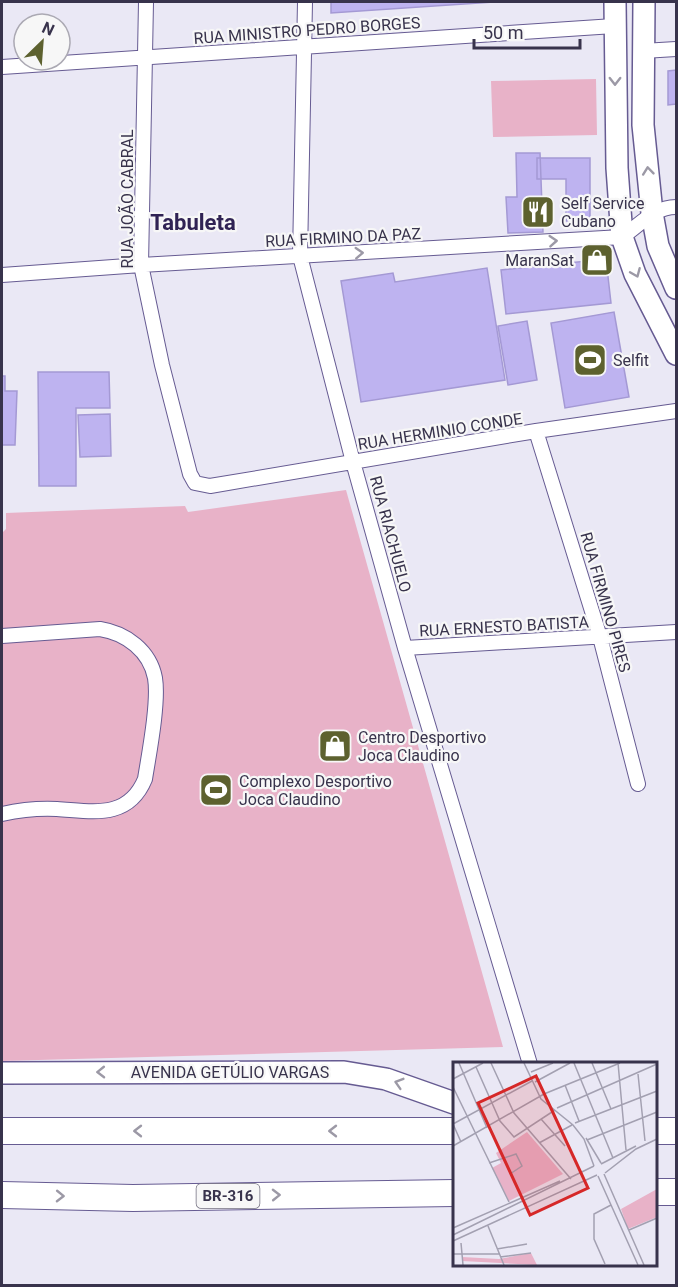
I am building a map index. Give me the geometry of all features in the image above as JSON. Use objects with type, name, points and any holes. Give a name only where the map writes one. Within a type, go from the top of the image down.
[{"type":"highway","points":[[2,1131],[453,1131]]},
{"type":"highway","points":[[657,1131],[676,1131]]},
{"type":"highway","points":[[657,1192],[676,1192]]},
{"type":"highway","name":"BR-316","points":[[2,1195],[133,1198],[453,1193]]},
{"type":"main road","points":[[615,2],[617,168],[622,237],[635,274],[676,354]]},
{"type":"main road","points":[[644,2],[643,125],[652,213],[658,246],[676,288]]},
{"type":"main road","name":"AVENIDA GETÚLIO VARGAS","points":[[2,1073],[344,1072],[386,1079],[453,1103]]},
{"type":"street","name":"RUA JOÃO CABRAL","points":[[146,2],[141,265],[162,365],[190,474],[198,484],[210,486]]},
{"type":"street","name":"RUA RIACHUELO","points":[[305,2],[300,256],[405,648],[529,1062]]},
{"type":"street","name":"RUA MINISTRO PEDRO BORGES","points":[[2,67],[614,26]]},
{"type":"street","points":[[643,51],[676,49]]},
{"type":"street","points":[[622,237],[652,213],[676,207]]},
{"type":"street","name":"RUA FIRMINO DA PAZ","points":[[2,275],[622,237]]},
{"type":"street","name":"RUA HERMINIO CONDE","points":[[210,486],[676,411]]},
{"type":"street","name":"RUA FIRMINO PIRES","points":[[536,432],[600,637],[638,784]]},
{"type":"street","points":[[2,636],[100,629],[115,631],[126,636],[140,649],[152,667],[156,693],[145,779],[141,789],[126,805],[107,811],[39,808],[2,814]]},
{"type":"street","name":"RUA ERNESTO BATISTA","points":[[405,648],[676,632]]},
{"type":"shaded area","points":[[596,79],[597,135],[493,137],[491,81]]},
{"type":"shaded area","name":"Complexo Desportivo Joca Claudino","points":[[346,490],[503,1047],[2,1061],[2,533],[6,529],[6,513],[185,506],[188,512]]},
{"type":"building","points":[[331,2],[494,2],[331,13]]},
{"type":"building","points":[[676,70],[676,104],[668,105],[668,71]]},
{"type":"building","points":[[516,153],[540,153],[543,232],[508,233],[506,197],[517,197]]},
{"type":"building","points":[[537,158],[590,158],[590,221],[566,221],[566,179],[537,179]]},
{"type":"building","points":[[606,259],[611,303],[506,314],[501,270]]},
{"type":"building","points":[[487,268],[505,380],[361,402],[341,281],[393,273],[395,282]]},
{"type":"building","name":"Selfit","points":[[614,312],[629,397],[565,408],[551,323]]},
{"type":"building","points":[[527,321],[537,380],[508,385],[498,326]]},
{"type":"building","points":[[38,372],[109,372],[110,408],[76,408],[76,486],[39,486]]},
{"type":"building","points":[[2,376],[5,376],[5,391],[17,391],[15,445],[2,445]]},
{"type":"building","points":[[110,414],[111,456],[80,457],[78,415]]},
{"type":"place","name":"Self Service Cubano","points":[[538,212]]},
{"type":"place","name":"MaranSat","points":[[597,260]]},
{"type":"place","name":"Selfit","points":[[590,360]]},
{"type":"place","name":"Centro Desportivo Joca Claudino","points":[[335,746]]},
{"type":"place","name":"Complexo Desportivo Joca Claudino","points":[[216,790]]},
{"type":"district","name":"Tabuleta","points":[[193,222]]}]
